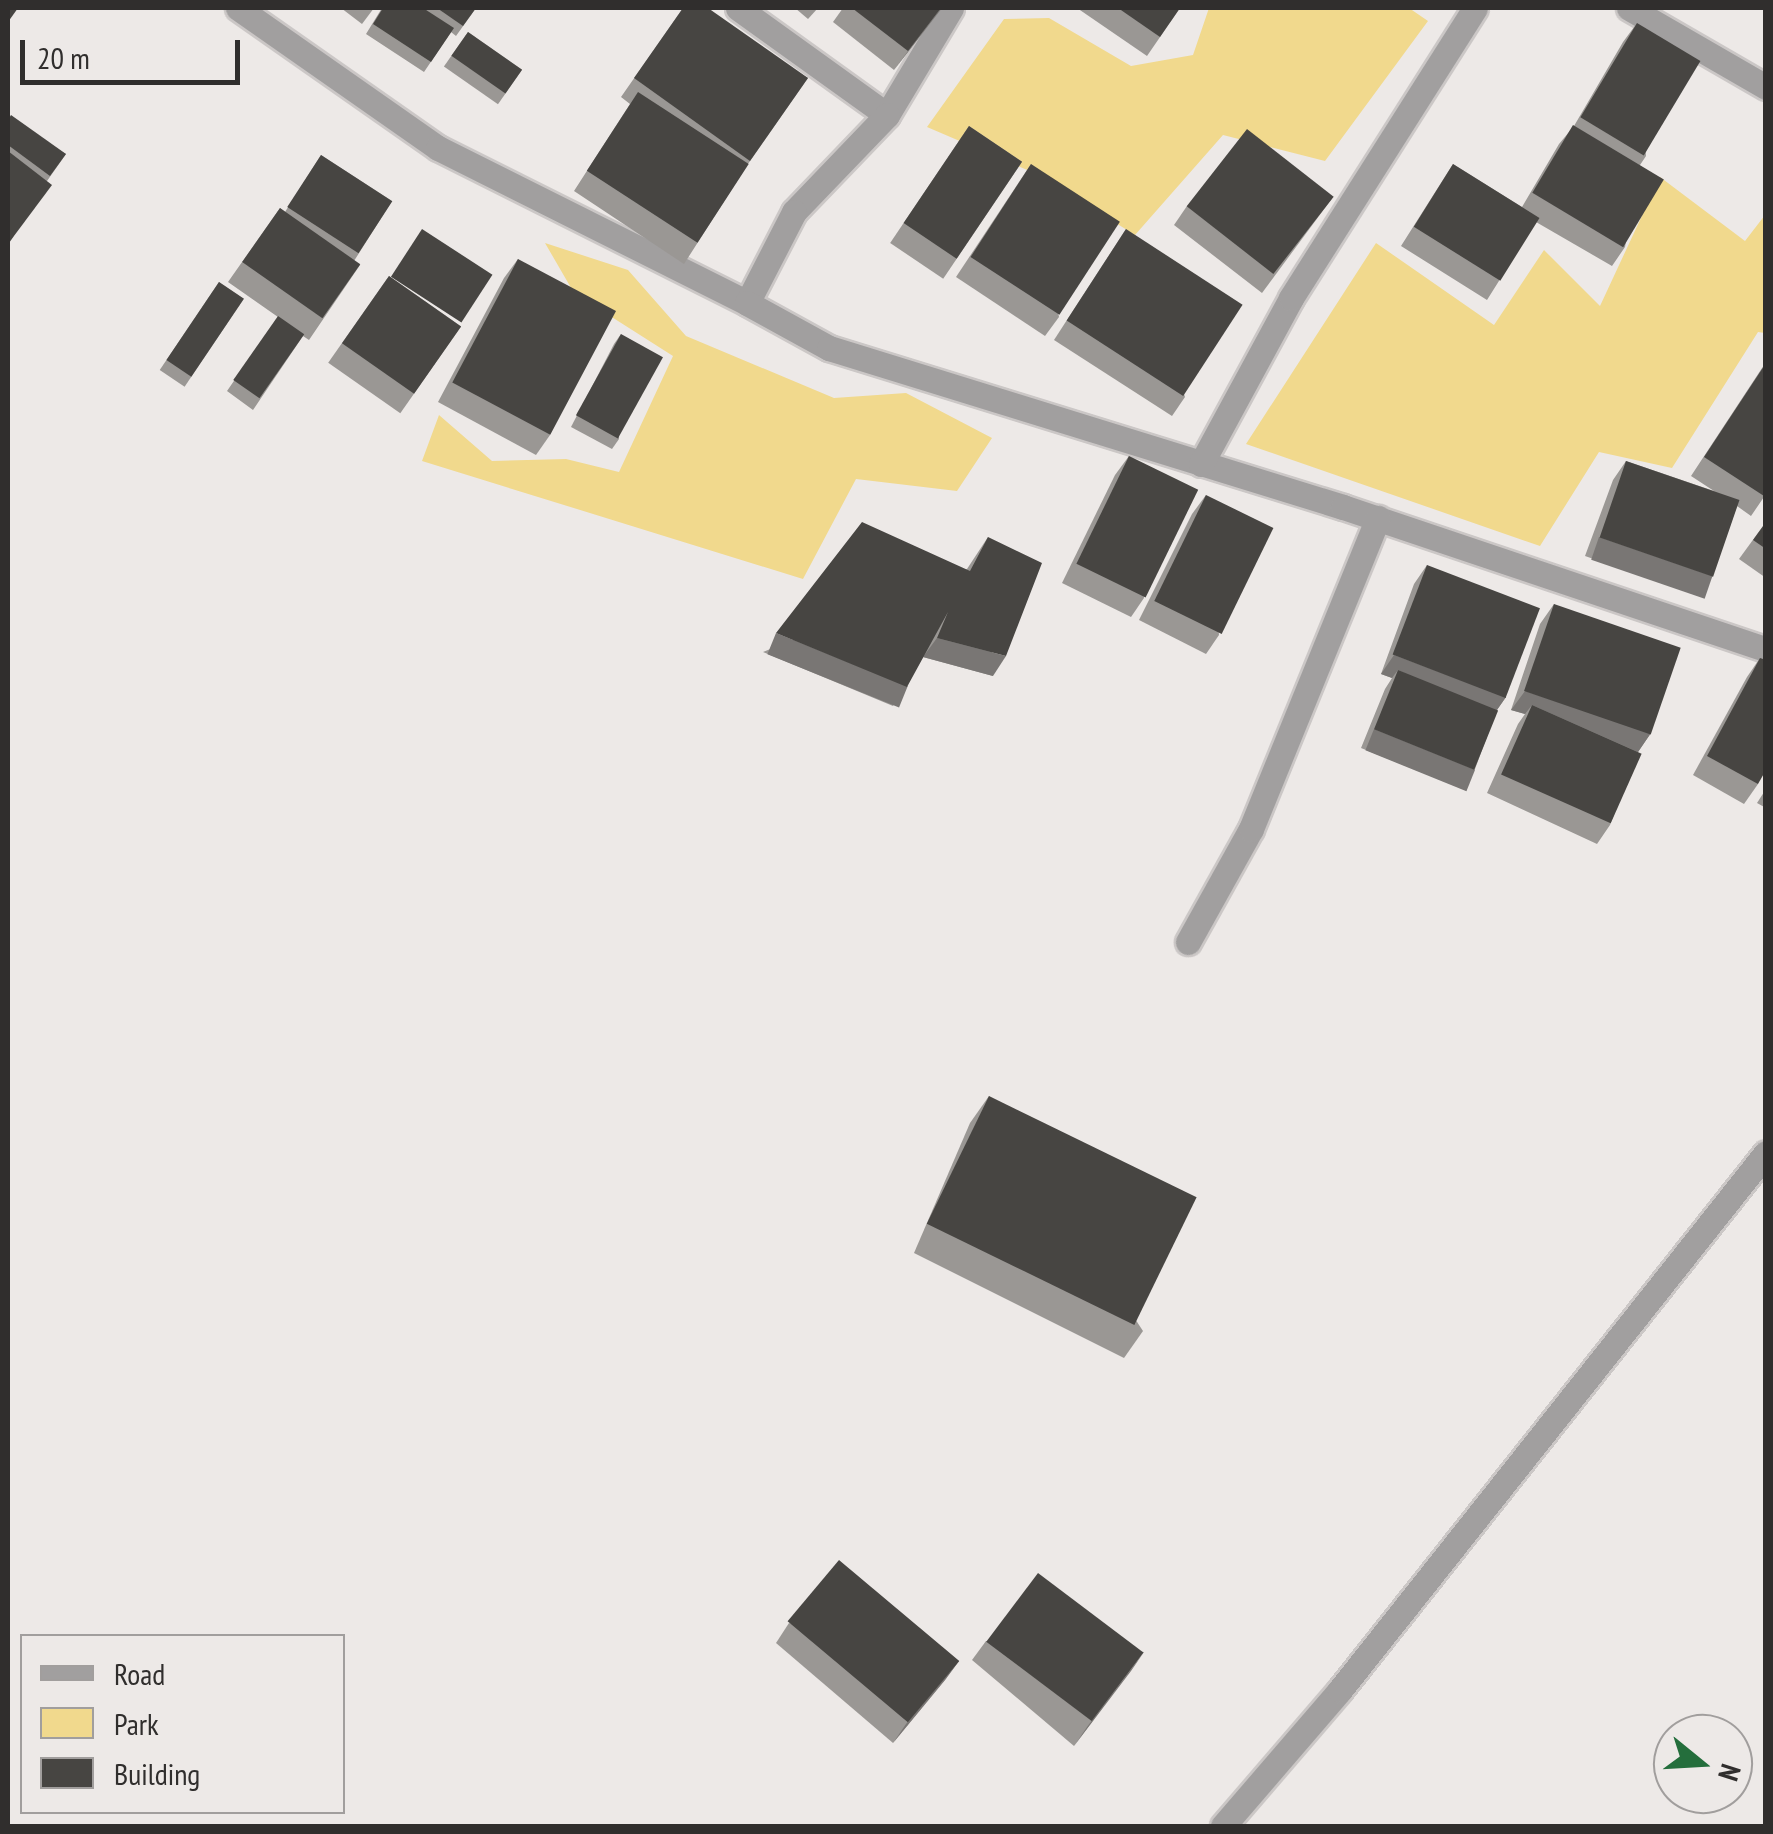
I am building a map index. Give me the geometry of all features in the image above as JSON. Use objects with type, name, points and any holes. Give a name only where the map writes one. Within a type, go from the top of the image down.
[{"type":"street","points":[[238,8],[438,148],[830,348],[1378,518],[1766,649]]},
{"type":"street","points":[[738,8],[887,115]]},
{"type":"street","points":[[747,303],[794,212],[887,115],[951,8]]},
{"type":"street","points":[[1201,464],[1290,298],[1475,8]]},
{"type":"street","points":[[1628,8],[1766,87]]},
{"type":"street","points":[[1188,942],[1251,829],[1378,518]]},
{"type":"street","points":[[1224,1826],[1340,1690],[1766,1154]]},
{"type":"green space","points":[[1209,8],[1409,8],[1428,21],[1325,161],[1223,135],[1135,235],[1039,175],[927,127],[1004,19],[1049,18],[1131,66],[1193,55]]},
{"type":"green space","points":[[1660,177],[1745,241],[1765,215],[1765,333],[1758,332],[1672,468],[1599,452],[1540,546],[1246,444],[1376,243],[1494,325],[1544,250],[1600,306]]},
{"type":"green space","points":[[545,243],[628,270],[686,336],[834,398],[906,393],[992,438],[957,491],[856,479],[803,579],[422,461],[439,415],[492,461],[566,459],[619,472],[673,356],[574,293]]},
{"type":"building","points":[[8,8],[18,8],[8,22]]},
{"type":"building","points":[[383,8],[423,8],[454,28],[431,62],[373,24]]},
{"type":"building","points":[[437,8],[476,8],[463,26]]},
{"type":"building","points":[[683,8],[708,8],[808,78],[750,161],[634,78]]},
{"type":"building","points":[[852,8],[941,8],[908,51]]},
{"type":"building","points":[[1118,8],[1180,8],[1160,37]]},
{"type":"building","points":[[1637,23],[1700,61],[1644,155],[1580,117]]},
{"type":"building","points":[[468,32],[522,70],[505,94],[451,56]]},
{"type":"building","points":[[638,92],[749,164],[698,243],[587,171]]},
{"type":"building","points":[[11,115],[66,154],[50,176],[8,145]]},
{"type":"building","points":[[1573,125],[1664,180],[1623,247],[1532,193]]},
{"type":"building","points":[[969,126],[1022,162],[957,259],[904,223]]},
{"type":"building","points":[[1247,129],[1334,197],[1273,274],[1187,206]]},
{"type":"building","points":[[8,151],[52,185],[8,244]]},
{"type":"building","points":[[321,155],[392,201],[359,253],[287,207]]},
{"type":"building","points":[[1031,164],[1120,222],[1059,315],[971,257]]},
{"type":"building","points":[[1453,164],[1540,218],[1500,281],[1414,227]]},
{"type":"building","points":[[280,208],[360,264],[322,318],[242,262]]},
{"type":"building","points":[[422,229],[492,275],[461,323],[391,277]]},
{"type":"building","points":[[1126,229],[1243,305],[1183,396],[1067,320]]},
{"type":"building","points":[[518,259],[616,311],[550,435],[452,383]]},
{"type":"building","points":[[389,276],[461,326],[414,394],[342,343]]},
{"type":"building","points":[[219,282],[244,299],[191,377],[166,360]]},
{"type":"building","points":[[278,316],[304,334],[259,398],[233,380]]},
{"type":"building","points":[[621,334],[663,357],[618,439],[576,415]]},
{"type":"building","points":[[1766,363],[1766,494],[1764,496],[1704,457]]},
{"type":"building","points":[[1129,456],[1198,490],[1146,598],[1076,564]]},
{"type":"building","points":[[1626,461],[1739,500],[1713,577],[1600,538]]},
{"type":"building","points":[[1206,495],[1273,528],[1222,634],[1154,601]]},
{"type":"building","points":[[862,522],[970,571],[988,537],[1042,563],[1006,656],[937,638],[948,612],[907,687],[776,633]]},
{"type":"building","points":[[1766,522],[1766,549],[1753,540]]},
{"type":"building","points":[[1427,565],[1540,608],[1506,698],[1393,655]]},
{"type":"building","points":[[1554,604],[1681,648],[1651,735],[1524,691]]},
{"type":"building","points":[[1760,658],[1766,660],[1766,770],[1758,784],[1707,756]]},
{"type":"building","points":[[1398,670],[1498,710],[1474,770],[1374,729]]},
{"type":"building","points":[[1532,705],[1642,754],[1611,823],[1501,774]]},
{"type":"building","points":[[989,1096],[1197,1197],[1134,1325],[927,1224]]},
{"type":"building","points":[[839,1560],[959,1661],[908,1722],[788,1621]]},
{"type":"building","points":[[1038,1573],[1143,1652],[1092,1721],[986,1642]]}]
